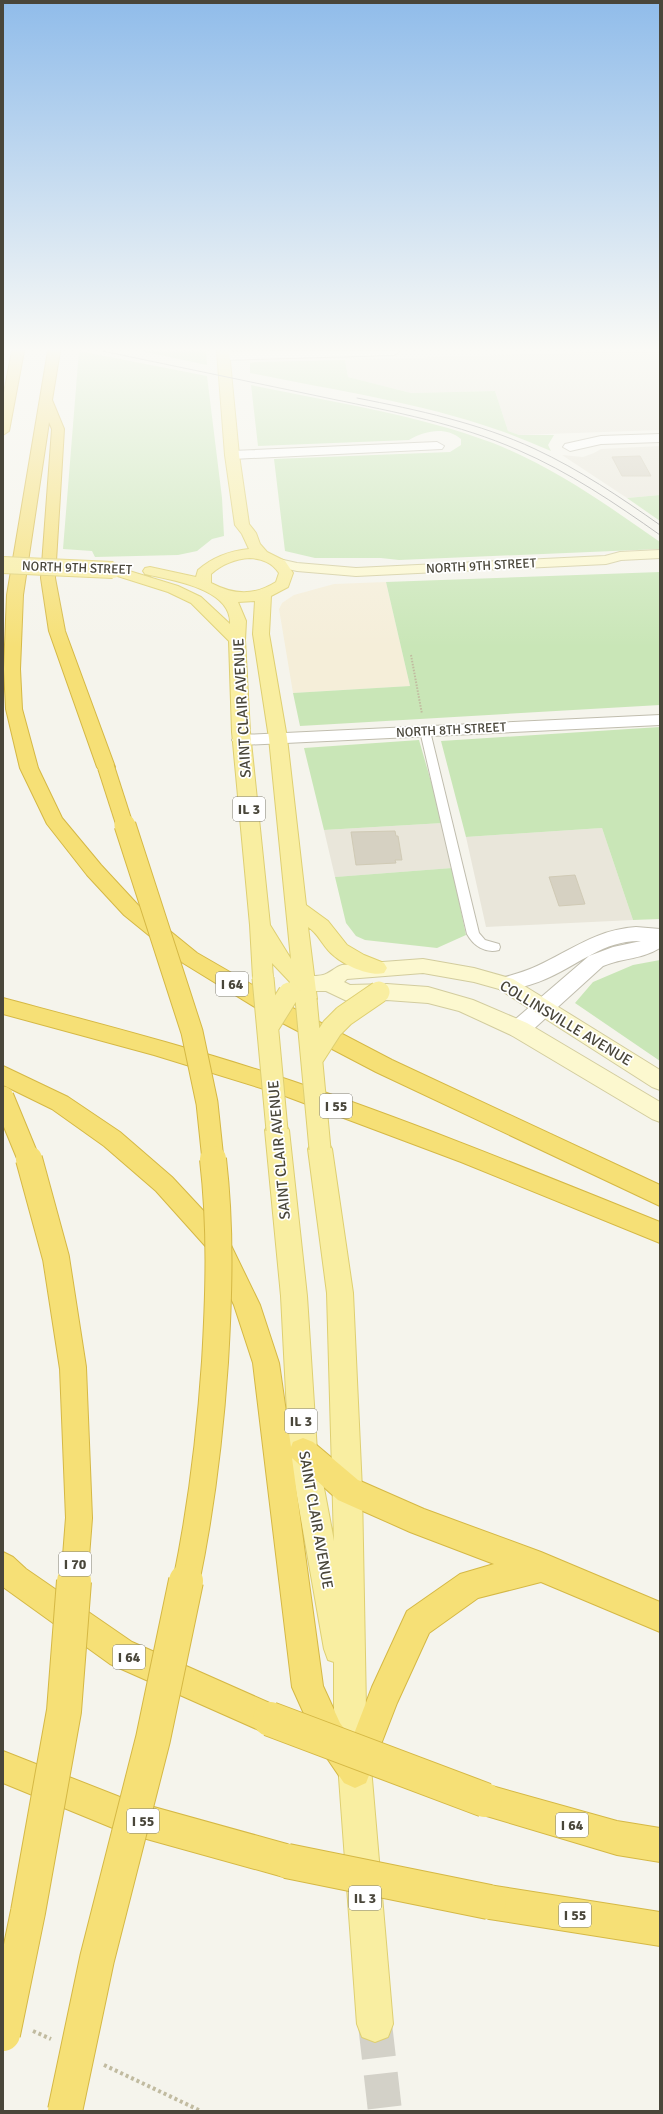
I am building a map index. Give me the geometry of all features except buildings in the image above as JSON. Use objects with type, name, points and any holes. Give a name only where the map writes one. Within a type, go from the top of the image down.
[{"type":"highway","name":"I 64","points":[[38,450],[16,594],[12,670],[14,710],[29,768],[54,820],[94,870],[131,910],[190,958],[279,1011],[384,1066],[660,1196]]},
{"type":"highway","points":[[57,450],[48,578],[57,631],[106,768],[192,1032],[207,1103],[217,1191],[220,1284],[210,1435],[187,1577],[153,1739],[97,1959],[64,2111]]},
{"type":"highway","points":[[3,620],[16,594]]},
{"type":"highway","name":"I 55","points":[[3,1006],[155,1047],[284,1087],[469,1155],[660,1233]]},
{"type":"highway","points":[[3,1075],[60,1103],[112,1139],[164,1184],[217,1242],[247,1305],[266,1363],[308,1687],[329,1734],[356,1772]]},
{"type":"highway","name":"I 70","points":[[3,1097],[28,1157],[56,1258],[73,1368],[79,1518],[64,1711],[28,1912],[3,2034]]},
{"type":"highway","points":[[303,1451],[348,1490],[420,1522],[541,1567],[660,1617]]},
{"type":"highway","name":"I 64","points":[[3,1567],[16,1579],[121,1654],[270,1719],[485,1800],[617,1838],[660,1845]]},
{"type":"highway","name":"IL 3","points":[[356,1772],[383,1698],[418,1622],[471,1585],[541,1567]]},
{"type":"highway","name":"I 55","points":[[3,1767],[125,1816],[287,1860],[489,1902],[660,1929]]},
{"type":"main road","points":[[227,556],[236,533],[232,450]]},
{"type":"main road","points":[[222,594],[244,597],[262,595],[283,584],[286,573],[279,563],[263,556],[253,545],[249,533],[236,533]]},
{"type":"main road","name":"NORTH 9TH STREET","points":[[3,565],[150,571],[212,563],[227,556],[245,554],[263,556]]},
{"type":"main road","name":"NORTH 9TH STREET","points":[[283,584],[356,572],[606,560],[620,556],[660,554]]},
{"type":"main road","name":"NORTH 9TH STREET","points":[[606,560],[624,564],[660,563]]},
{"type":"main road","points":[[204,585],[203,573],[212,563]]},
{"type":"main road","name":"NORTH 9TH STREET","points":[[279,563],[297,567],[356,572]]},
{"type":"main road","points":[[113,570],[173,589],[196,600],[237,640]]},
{"type":"main road","name":"NORTH 9TH STREET","points":[[150,571],[204,585],[222,594]]},
{"type":"main road","name":"SAINT CLAIR AVENUE","points":[[222,594],[232,604],[238,621],[237,640],[242,740],[260,925],[263,978],[269,1025],[277,1130],[294,1296],[303,1451],[350,1709],[375,2024]]},
{"type":"main road","name":"SAINT CLAIR AVENUE","points":[[262,595],[261,634],[278,738],[297,908],[300,992],[312,1059],[320,1149],[340,1293],[348,1490],[350,1709]]},
{"type":"main road","points":[[297,908],[321,926],[340,950],[356,960],[377,968]]},
{"type":"main road","points":[[260,925],[300,992],[269,1025]]},
{"type":"main road","name":"COLLINSVILLE AVENUE","points":[[300,992],[329,983],[342,972],[377,968],[423,966],[474,975],[506,984],[544,1006],[660,1081]]},
{"type":"main road","name":"COLLINSVILLE AVENUE","points":[[329,983],[347,993],[379,992],[428,995],[465,1005],[519,1030],[660,1113]]},
{"type":"main road","points":[[312,1059],[332,1028],[344,1016],[379,992]]},
{"type":"street","points":[[232,455],[354,450]]},
{"type":"street","name":"NORTH 8TH STREET","points":[[242,740],[660,720]]},
{"type":"street","points":[[506,984],[536,976],[554,967],[567,957],[604,940],[632,934],[660,937]]},
{"type":"street","points":[[519,1030],[596,961],[614,954],[645,948],[660,937]]},
{"type":"lane","points":[[425,731],[473,934],[480,943],[494,947]]},
{"type":"path","points":[[411,655],[425,731]]},
{"type":"shaded area","points":[[600,450],[660,450],[660,495],[627,498],[562,455],[583,457]]},
{"type":"shaded area","points":[[386,582],[410,686],[293,693],[279,609],[282,603],[294,595],[334,584]]},
{"type":"shaded area","points":[[443,823],[452,868],[335,877],[324,830]]},
{"type":"shaded area","points":[[602,828],[633,920],[486,927],[466,837]]},
{"type":"green space","points":[[71,450],[216,450],[222,498],[224,536],[212,539],[197,551],[178,555],[95,557],[92,551],[63,549]]},
{"type":"green space","points":[[454,450],[508,450],[516,453],[559,475],[620,514],[660,542],[660,549],[399,560],[381,558],[315,558],[285,551],[274,459],[450,452]]},
{"type":"green space","points":[[660,495],[660,521],[627,498]]},
{"type":"green space","points":[[660,572],[660,705],[300,726],[293,693],[410,686],[386,582]]},
{"type":"green space","points":[[660,727],[660,919],[633,920],[602,828],[466,837],[441,741]]},
{"type":"green space","points":[[419,740],[443,823],[324,830],[304,748]]},
{"type":"green space","points":[[452,868],[466,935],[437,948],[365,940],[356,936],[346,923],[335,877]]},
{"type":"green space","points":[[660,960],[660,1061],[575,1003],[593,982],[633,965]]},
{"type":"tunnel","points":[[375,2024],[385,2111]]},
{"type":"tram line","points":[[517,450],[573,478],[626,511],[660,535]]},
{"type":"tram line","points":[[536,450],[584,475],[660,525]]}]
